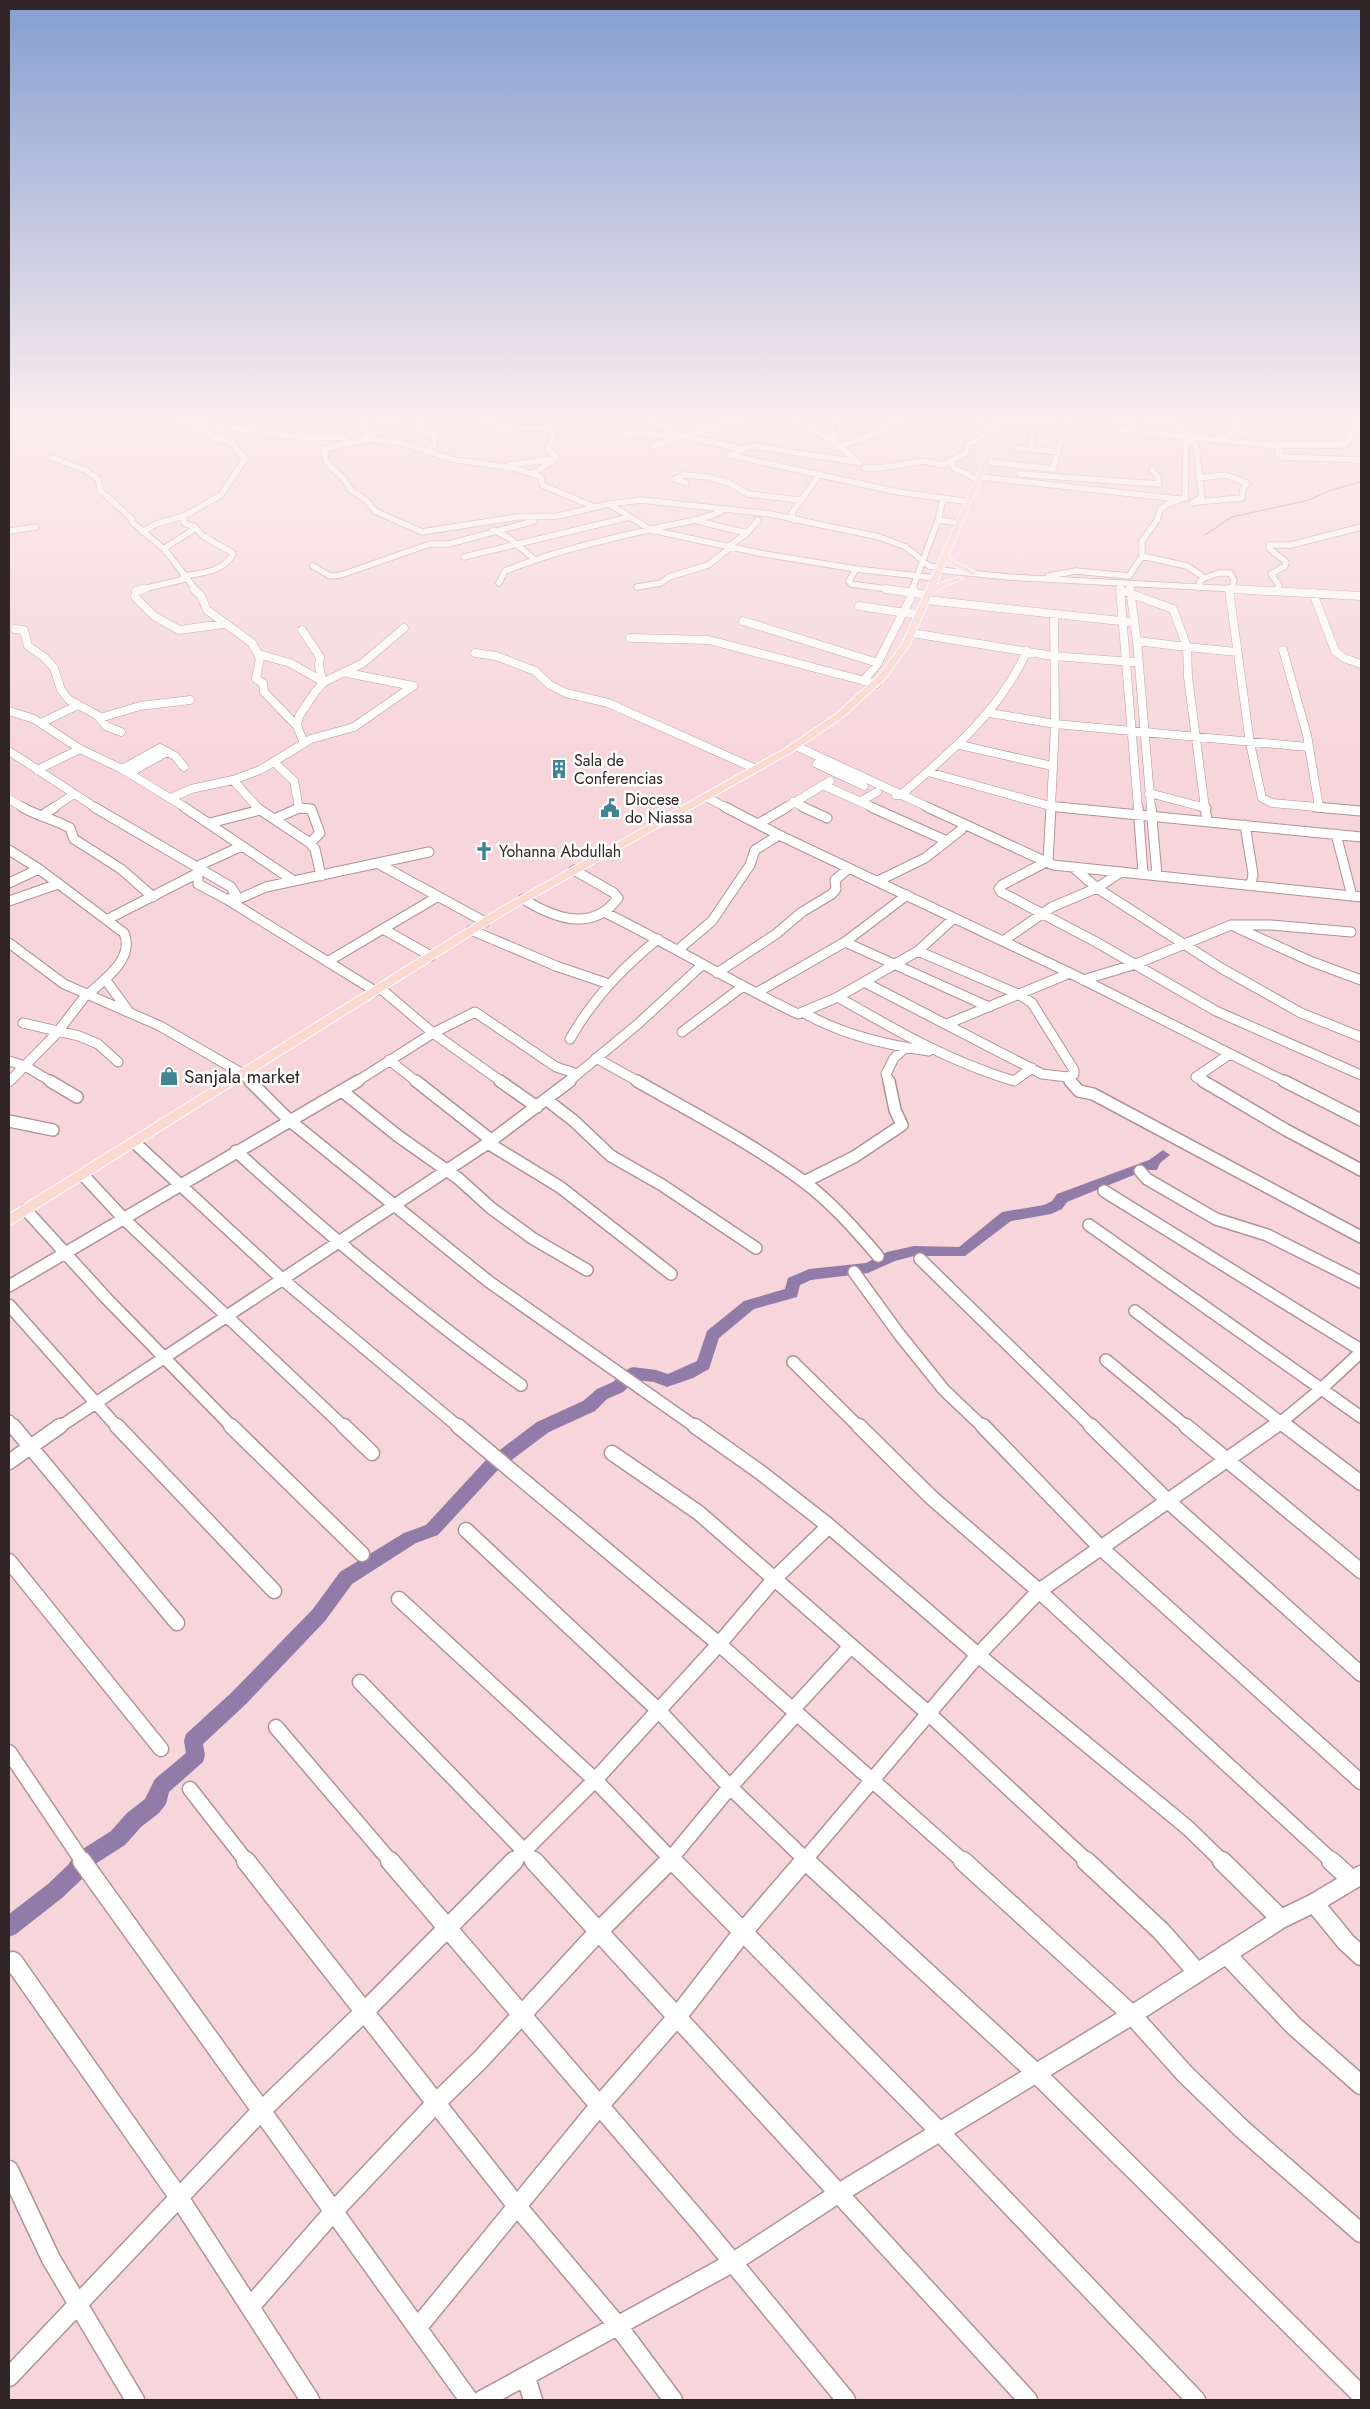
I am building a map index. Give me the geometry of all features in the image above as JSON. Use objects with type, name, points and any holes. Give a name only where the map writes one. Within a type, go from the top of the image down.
[{"type":"main road","points":[[9,1221],[523,898],[793,748],[839,716],[876,684],[894,663],[912,633],[957,529]]},
{"type":"main road","points":[[945,557],[952,564],[974,573]]},
{"type":"main road","points":[[928,596],[944,583],[959,579]]},
{"type":"street","points":[[140,529],[165,550],[184,577],[201,596],[207,610],[252,643],[260,662],[256,679],[263,683],[264,692],[297,726],[304,743]]},
{"type":"street","points":[[142,532],[147,529]]},
{"type":"street","points":[[165,550],[166,547],[193,529]]},
{"type":"street","points":[[197,529],[203,536],[231,552],[233,556],[223,565],[136,591],[135,597],[154,616],[179,630],[224,624]]},
{"type":"street","points":[[416,529],[422,532],[438,529]]},
{"type":"street","points":[[485,529],[496,531],[507,536],[514,544],[534,558]]},
{"type":"street","points":[[313,566],[328,575],[336,576],[430,544],[449,544],[502,529]]},
{"type":"street","points":[[464,557],[577,529]]},
{"type":"street","points":[[733,529],[747,533]]},
{"type":"street","points":[[637,587],[661,583],[669,577],[708,565],[750,529]]},
{"type":"street","points":[[838,529],[887,539],[906,547],[938,573],[959,579],[1008,577]]},
{"type":"street","points":[[863,682],[878,663],[904,611],[934,529]]},
{"type":"street","points":[[1142,873],[1136,815],[1136,767],[1123,621],[1125,583],[1142,556],[1140,547],[1143,537],[1149,529]]},
{"type":"street","points":[[1277,591],[1279,585],[1270,574],[1284,566],[1286,562],[1269,548],[1269,545],[1292,545],[1352,529]]},
{"type":"street","points":[[499,583],[505,571],[534,558],[651,530],[729,547],[856,570],[916,576],[938,573],[974,573],[1008,577],[1361,596]]},
{"type":"street","points":[[1142,556],[1187,566],[1205,578]]},
{"type":"street","points":[[856,570],[849,581],[851,584],[1054,615],[1134,622]]},
{"type":"street","points":[[1045,579],[1055,573],[1065,572],[1125,583]]},
{"type":"street","points":[[1199,588],[1200,581],[1219,572],[1230,573],[1234,580],[1231,589],[1237,652],[1250,743],[1262,798],[1272,803],[1361,811]]},
{"type":"street","points":[[1125,583],[1130,593],[1137,641],[1146,768],[1157,875]]},
{"type":"street","points":[[1130,593],[1173,610],[1187,647],[1188,677],[1208,821]]},
{"type":"street","points":[[1313,593],[1335,651],[1344,658],[1361,664]]},
{"type":"street","points":[[859,606],[904,611],[919,615]]},
{"type":"street","points":[[1048,862],[1054,724],[1054,615]]},
{"type":"street","points":[[743,620],[878,663]]},
{"type":"street","points":[[297,726],[301,711],[323,680],[347,673],[363,663],[404,628]]},
{"type":"street","points":[[15,629],[24,630],[28,646],[54,668],[61,690],[70,700],[100,718],[106,726],[121,732]]},
{"type":"street","points":[[302,630],[318,652],[323,680]]},
{"type":"street","points":[[912,633],[1053,656],[1138,662]]},
{"type":"street","points":[[630,638],[643,640],[692,638],[724,643],[876,684]]},
{"type":"street","points":[[1137,641],[1237,652]]},
{"type":"street","points":[[1283,650],[1307,735],[1319,807]]},
{"type":"street","points":[[861,801],[880,793],[901,795],[960,745],[990,713],[1018,671],[1027,651]]},
{"type":"street","points":[[475,653],[496,656],[535,671],[550,686],[566,693],[608,703],[756,769]]},
{"type":"street","points":[[258,654],[290,663],[323,680]]},
{"type":"street","points":[[171,798],[198,787],[233,780],[260,770],[316,737],[354,728],[413,686],[347,673]]},
{"type":"street","points":[[100,718],[140,706],[190,700]]},
{"type":"street","points":[[41,723],[78,705]]},
{"type":"street","points":[[9,711],[24,715],[41,723],[80,749],[125,771],[171,798],[294,881]]},
{"type":"street","points":[[990,713],[1054,724],[1308,747]]},
{"type":"street","points":[[960,745],[1052,766]]},
{"type":"street","points":[[793,748],[840,775],[880,793],[1053,864],[1076,870],[1097,888],[1184,944],[1301,1013],[1361,1037]]},
{"type":"street","points":[[793,748],[901,795],[1037,865],[1056,872],[1076,870],[1142,873],[1357,896],[1336,834]]},
{"type":"street","points":[[37,770],[80,749]]},
{"type":"street","points":[[9,751],[74,794],[199,871],[234,890],[236,895],[230,901]]},
{"type":"street","points":[[125,771],[168,752],[184,767]]},
{"type":"street","points":[[274,762],[292,776],[298,792],[300,808]]},
{"type":"street","points":[[1136,767],[1146,768]]},
{"type":"street","points":[[928,772],[1050,806],[1361,837]]},
{"type":"street","points":[[758,824],[840,775]]},
{"type":"street","points":[[233,780],[241,792],[260,810],[310,843],[315,849],[321,876]]},
{"type":"street","points":[[823,784],[947,842]]},
{"type":"street","points":[[1149,793],[1206,808]]},
{"type":"street","points":[[41,816],[74,794]]},
{"type":"street","points":[[706,797],[779,835],[1070,973],[1361,1120]]},
{"type":"street","points":[[9,799],[33,814],[54,819],[70,828],[74,839],[122,869],[153,897]]},
{"type":"street","points":[[793,802],[827,818]]},
{"type":"street","points":[[274,819],[300,808],[311,809],[320,832],[310,843]]},
{"type":"street","points":[[210,823],[260,810]]},
{"type":"street","points":[[1245,825],[1253,874],[1251,885]]},
{"type":"street","points":[[878,881],[909,864],[925,858],[947,842],[962,827]]},
{"type":"street","points":[[678,950],[712,921],[750,865],[755,850],[779,835]]},
{"type":"street","points":[[108,919],[153,897],[242,846]]},
{"type":"street","points":[[9,850],[39,869],[108,919],[124,933],[128,941],[128,949],[105,979],[86,995],[9,1082]]},
{"type":"street","points":[[230,901],[266,887],[429,852]]},
{"type":"street","points":[[1048,862],[1037,865],[999,889],[1001,892],[1136,964],[1216,1011],[1361,1075]]},
{"type":"street","points":[[377,864],[484,922]]},
{"type":"street","points":[[717,973],[776,934],[802,912],[832,894],[836,889],[835,880],[849,868]]},
{"type":"street","points":[[9,883],[39,869]]},
{"type":"street","points":[[523,898],[559,916],[574,919],[585,920],[606,913],[618,898],[614,892],[574,870]]},
{"type":"street","points":[[199,871],[198,884],[230,901],[327,962],[378,990],[433,1033],[542,1104],[574,1120],[612,1156],[662,1185],[756,1248]]},
{"type":"street","points":[[1003,941],[1042,913],[1097,888],[1121,872]]},
{"type":"street","points":[[9,901],[58,884]]},
{"type":"street","points":[[756,993],[845,942],[907,895]]},
{"type":"street","points":[[327,962],[437,897]]},
{"type":"street","points":[[606,913],[658,939],[742,987],[791,1012],[804,1013],[834,1028],[905,1048],[934,1051]]},
{"type":"street","points":[[804,1013],[866,983],[894,964],[918,952],[954,918]]},
{"type":"street","points":[[1231,924],[1310,961],[1361,980]]},
{"type":"street","points":[[1083,980],[1136,964],[1231,924],[1270,925],[1350,932]]},
{"type":"street","points":[[383,929],[431,956]]},
{"type":"street","points":[[471,930],[556,966],[609,984]]},
{"type":"street","points":[[570,1040],[578,1023],[609,984],[644,948],[658,939]]},
{"type":"street","points":[[845,942],[989,1007]]},
{"type":"street","points":[[9,943],[51,976],[86,995],[160,1026],[243,1074],[289,1120],[488,1282],[760,1472],[828,1526],[978,1655],[1188,1828],[1282,1919]]},
{"type":"street","points":[[866,983],[1042,1074],[1067,1077],[1074,1074],[1074,1070],[1063,1051],[1044,1025],[1032,1003],[1020,995],[918,952]]},
{"type":"street","points":[[9,1462],[94,1402],[395,1205],[542,1104],[639,1023],[702,965]]},
{"type":"street","points":[[947,1024],[1070,973]]},
{"type":"street","points":[[105,979],[130,1013]]},
{"type":"street","points":[[682,1032],[742,987]]},
{"type":"street","points":[[838,997],[934,1051],[977,1070],[1014,1081],[1032,1068]]},
{"type":"street","points":[[9,1286],[342,1090],[433,1033],[475,1012],[556,1067],[578,1074]]},
{"type":"street","points":[[23,1023],[57,1030],[98,1044],[118,1062]]},
{"type":"street","points":[[804,1182],[854,1157],[902,1125],[895,1110],[892,1089],[886,1074],[894,1058],[905,1048]]},
{"type":"street","points":[[1230,1054],[1196,1077],[1286,1130],[1361,1170]]},
{"type":"street","points":[[596,1058],[742,1140],[804,1182],[848,1221],[878,1256]]},
{"type":"street","points":[[389,1060],[490,1141],[548,1178],[606,1221],[671,1274]]},
{"type":"street","points":[[9,1061],[25,1066],[77,1097]]},
{"type":"street","points":[[1067,1077],[1079,1091],[1093,1094],[1361,1237]]},
{"type":"street","points":[[342,1090],[398,1136],[446,1170],[491,1208],[526,1233],[587,1270]]},
{"type":"street","points":[[9,1121],[53,1130]]},
{"type":"street","points":[[135,1143],[282,1279],[719,1644],[874,1780],[1132,2015],[1157,2046],[1232,2122],[1361,2233]]},
{"type":"street","points":[[236,1151],[339,1242],[458,1341],[521,1385]]},
{"type":"street","points":[[1140,1171],[1147,1179],[1216,1219],[1267,1235],[1361,1282]]},
{"type":"street","points":[[83,1175],[124,1219],[372,1453]]},
{"type":"street","points":[[418,2327],[516,2205],[600,2104],[677,2016],[742,1933],[804,1859],[874,1780],[978,1655],[1039,1591],[1227,1462],[1281,1422],[1320,1390],[1361,1351],[1104,1191]]},
{"type":"street","points":[[26,1210],[64,1255],[162,1357],[362,1554]]},
{"type":"street","points":[[1089,1225],[1201,1302],[1320,1390],[1361,1416]]},
{"type":"street","points":[[920,1259],[1168,1501],[1361,1674]]},
{"type":"street","points":[[854,1272],[899,1334],[944,1390],[988,1431],[1101,1548],[1361,1782]]},
{"type":"street","points":[[9,1305],[94,1402],[274,1590]]},
{"type":"street","points":[[1135,1311],[1361,1483]]},
{"type":"street","points":[[1106,1360],[1361,1571]]},
{"type":"street","points":[[482,2400],[732,2263],[839,2193],[1132,2015],[1282,1919],[1357,1878],[1039,1591],[932,1498],[793,1362]]},
{"type":"street","points":[[9,1421],[177,1623]]},
{"type":"street","points":[[612,1453],[699,1513],[928,1713],[1161,1931],[1197,1972]]},
{"type":"street","points":[[9,2377],[76,2305],[180,2199],[261,2111],[365,2011],[445,1928],[595,1780],[719,1644],[775,1578],[828,1526]]},
{"type":"street","points":[[466,1530],[658,1710],[730,1787],[804,1859],[1036,2073],[1361,2395]]},
{"type":"street","points":[[9,1561],[161,1749]]},
{"type":"street","points":[[399,1598],[595,1780],[742,1933],[939,2131],[1196,2400]]},
{"type":"street","points":[[250,2307],[333,2212],[436,2102],[481,2059],[599,1931],[671,1859],[851,1646]]},
{"type":"street","points":[[360,1682],[599,1931],[1028,2400]]},
{"type":"street","points":[[276,1727],[445,1928],[600,2104],[846,2400]]},
{"type":"street","points":[[9,1752],[82,1861],[469,2400]]},
{"type":"street","points":[[190,1789],[516,2205],[618,2326],[673,2400]]},
{"type":"street","points":[[1314,1903],[1346,1942],[1361,1956]]},
{"type":"street","points":[[1226,1954],[1294,2026],[1361,2085]]},
{"type":"street","points":[[13,1961],[180,2199],[310,2400]]},
{"type":"street","points":[[9,2170],[19,2194],[76,2305],[135,2400]]},
{"type":"street","points":[[526,2377],[533,2400]]},
{"type":"waterway","points":[[1205,535],[1213,529]]},
{"type":"waterway","points":[[9,1927],[55,1891],[75,1872],[82,1861],[118,1838],[134,1820],[152,1806],[159,1797],[158,1791],[162,1786],[196,1755],[193,1741],[238,1699],[319,1615],[346,1578],[410,1538],[432,1530],[491,1466],[543,1427],[589,1406],[602,1394],[618,1387],[633,1373],[656,1376],[667,1381],[688,1374],[704,1365],[712,1335],[749,1305],[792,1293],[793,1282],[809,1275],[868,1268],[892,1256],[914,1251],[960,1252],[1007,1216],[1046,1210],[1057,1205],[1062,1198],[1122,1176],[1147,1164],[1152,1167],[1155,1160],[1163,1155]]},
{"type":"place","name":"Sala de Conferencias","points":[[559,769]]},
{"type":"place","name":"Diocese do Niassa","points":[[610,808]]},
{"type":"place","name":"Yohanna Abdullah","points":[[484,851]]},
{"type":"place","name":"Sanjala market","points":[[169,1076]]}]
